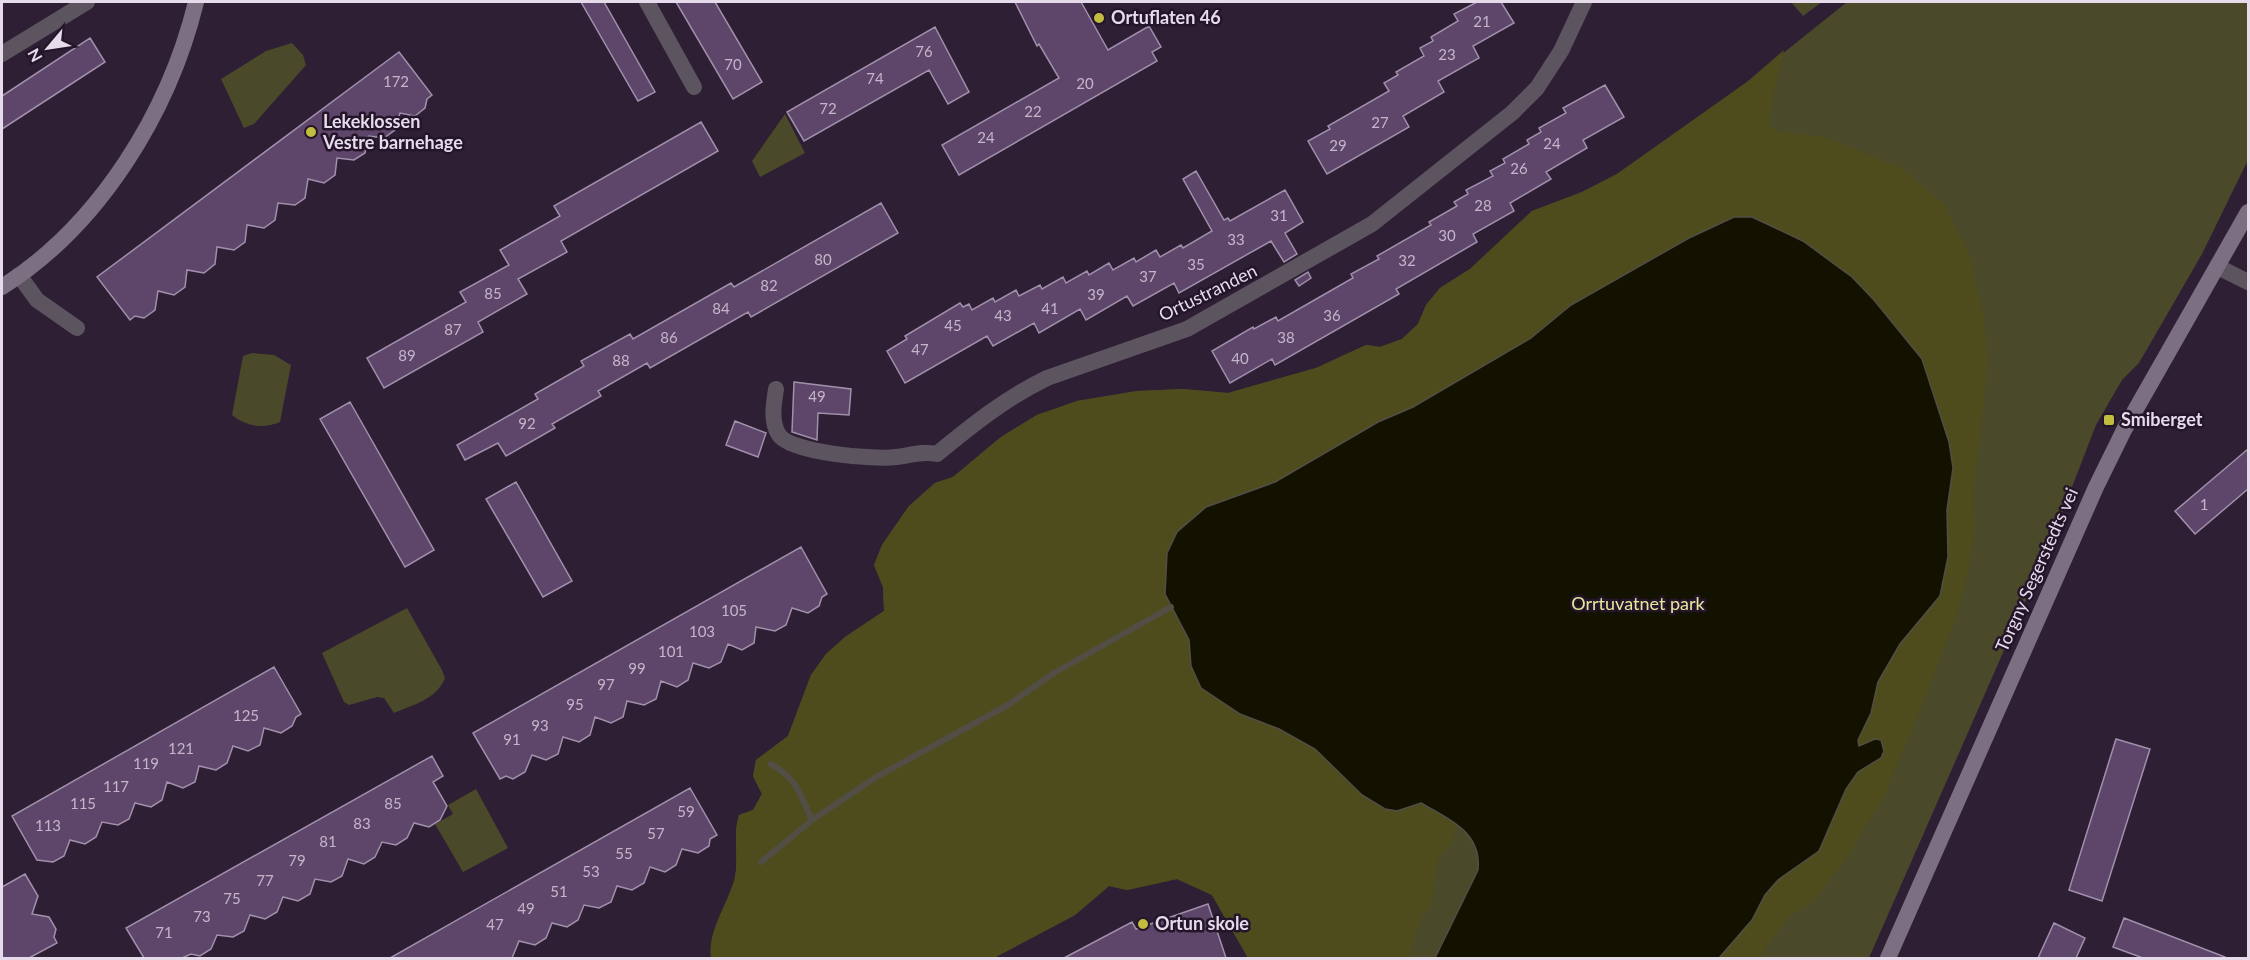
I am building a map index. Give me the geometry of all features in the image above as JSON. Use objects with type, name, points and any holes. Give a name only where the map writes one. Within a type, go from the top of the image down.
[{"type":"main road","points":[[9,282],[73,226],[112,180],[142,137],[162,99],[178,61],[196,2]]},
{"type":"main road","name":"Torgny Segerstedts vei","points":[[1888,958],[2096,487],[2124,430],[2248,212]]},
{"type":"street","points":[[2,54],[87,2]]},
{"type":"street","points":[[647,2],[694,87]]},
{"type":"street","name":"Ortustranden","points":[[776,389],[774,421],[779,435],[792,443],[826,454],[849,456],[895,457],[923,451],[937,454],[983,417],[1028,387],[1047,378],[1187,330],[1372,225],[1512,113],[1537,88],[1561,51],[1584,2]]},
{"type":"street","points":[[2218,267],[2248,282]]},
{"type":"street","points":[[9,282],[77,328]]},
{"type":"green space","points":[[1791,2],[1822,2],[1803,16]]},
{"type":"green space","name":"Orrtuvatnet park","points":[[1847,2],[2248,2],[2248,160],[2202,254],[2139,363],[2122,380],[2096,425],[2045,557],[1869,958],[1248,958],[1212,895],[1177,879],[1127,890],[1109,886],[1075,915],[994,958],[711,958],[712,938],[736,873],[736,832],[739,815],[753,810],[762,794],[753,776],[756,760],[788,736],[811,675],[826,654],[845,637],[884,611],[883,587],[874,565],[882,545],[909,506],[935,483],[953,477],[1001,437],[1037,415],[1077,401],[1137,391],[1183,389],[1228,393],[1316,368],[1366,345],[1380,347],[1402,339],[1418,324],[1426,305],[1440,288],[1470,269],[1532,211],[1582,192],[1617,174],[1747,82]]},
{"type":"green space","points":[[292,43],[303,55],[306,65],[254,124],[244,128],[221,79],[266,51]]},
{"type":"green space","points":[[785,114],[805,153],[760,177],[752,161]]},
{"type":"green space","points":[[252,353],[274,355],[291,365],[280,422],[267,426],[255,426],[232,415],[243,356]]},
{"type":"green space","points":[[407,608],[442,670],[445,678],[441,685],[424,700],[394,713],[384,698],[377,697],[349,705],[344,702],[322,653]]},
{"type":"green space","points":[[476,789],[508,848],[463,872],[435,824],[453,814],[448,805]]},
{"type":"shaded area","points":[[1784,50],[1772,98],[1770,125],[1775,131],[1825,137],[1899,167],[1943,203],[1970,255],[1983,313],[1988,361],[1974,489],[1975,531],[1960,607],[1885,794],[1846,859],[1814,901],[1787,918],[1759,958],[1719,958],[1752,920],[1765,895],[1778,880],[1819,851],[1846,789],[1858,772],[1881,758],[1864,744],[1859,746],[1858,740],[1871,713],[1878,682],[1900,644],[1927,613],[1948,557],[1947,510],[1953,467],[1949,442],[1922,359],[1874,300],[1852,277],[1803,241],[1752,217],[1734,217],[1594,292],[1551,319],[1531,338],[1413,407],[1378,422],[1275,482],[1206,507],[1167,553],[1171,607],[1189,640],[1191,666],[1240,714],[1279,729],[1315,749],[1362,795],[1385,809],[1397,811],[1421,803],[1456,824],[1453,841],[1438,859],[1431,907],[1422,915],[1409,958],[1248,958],[1212,895],[1177,879],[1127,890],[1109,886],[1075,915],[994,958],[711,958],[712,938],[736,873],[736,832],[739,815],[753,810],[762,794],[753,776],[756,760],[788,736],[811,675],[826,654],[845,637],[884,611],[883,587],[874,565],[882,545],[909,506],[935,483],[953,477],[1001,437],[1037,415],[1077,401],[1137,391],[1183,389],[1228,393],[1316,368],[1366,345],[1380,347],[1402,339],[1418,324],[1426,305],[1440,288],[1470,269],[1532,211],[1582,192],[1617,174],[1747,82]]},
{"type":"shaded area","points":[[1734,217],[1752,217],[1803,241],[1852,277],[1874,300],[1922,359],[1949,442],[1953,468],[1947,510],[1948,557],[1940,596],[1900,644],[1878,682],[1871,713],[1858,740],[1859,746],[1875,739],[1881,740],[1884,751],[1881,758],[1858,772],[1846,789],[1819,851],[1778,880],[1765,895],[1752,920],[1719,958],[1435,958],[1478,870],[1478,857],[1469,836],[1452,821],[1421,803],[1397,811],[1385,809],[1362,795],[1315,749],[1279,729],[1240,714],[1201,688],[1191,666],[1189,640],[1165,594],[1167,553],[1177,532],[1206,507],[1275,482],[1378,422],[1413,407],[1531,338],[1571,305],[1689,238]]},
{"type":"building","points":[[581,2],[604,2],[655,92],[638,101]]},
{"type":"building","points":[[676,2],[715,2],[762,82],[733,99]]},
{"type":"building","points":[[1015,2],[1081,2],[1108,50],[1149,26],[1161,47],[1152,52],[1157,61],[959,175],[942,145],[1059,78],[1039,44],[1037,46]]},
{"type":"building","points":[[1477,2],[1501,2],[1514,23],[1473,46],[1479,58],[1438,81],[1444,92],[1403,116],[1409,127],[1327,174],[1308,141],[1330,129],[1328,126],[1389,91],[1384,83],[1398,75],[1396,72],[1424,56],[1420,48],[1433,41],[1431,37],[1458,21],[1454,14]]},
{"type":"building","points":[[935,27],[969,92],[948,104],[929,70],[804,141],[787,112]]},
{"type":"building","points":[[90,38],[105,62],[2,129],[2,96]]},
{"type":"building","points":[[399,52],[432,95],[427,99],[425,108],[415,116],[400,113],[395,130],[384,138],[369,136],[365,153],[354,160],[337,158],[335,175],[324,183],[308,179],[305,198],[295,205],[278,203],[275,220],[264,228],[247,225],[245,242],[234,250],[217,247],[215,264],[204,273],[187,270],[185,287],[174,295],[158,291],[155,310],[144,318],[135,316],[130,320],[97,277]]},
{"type":"building","points":[[1605,85],[1624,117],[1583,140],[1587,148],[1546,172],[1551,179],[1510,203],[1514,211],[1473,234],[1477,242],[1396,289],[1399,294],[1275,365],[1272,359],[1230,383],[1212,351],[1253,327],[1254,329],[1276,317],[1278,321],[1353,278],[1351,274],[1379,259],[1377,256],[1431,225],[1429,222],[1457,206],[1454,202],[1468,194],[1466,190],[1493,176],[1490,171],[1505,163],[1503,159],[1529,144],[1527,140],[1541,132],[1539,128],[1566,113],[1563,108]]},
{"type":"building","points":[[701,122],[718,151],[561,241],[567,252],[518,279],[527,294],[478,322],[483,332],[384,388],[367,358],[466,302],[460,292],[509,265],[500,250],[560,216],[554,206]]},
{"type":"building","points":[[1196,171],[1224,220],[1228,218],[1230,221],[1285,190],[1303,222],[1285,233],[1297,254],[1284,262],[1271,241],[1179,293],[1174,283],[1133,306],[1127,296],[1086,320],[1080,309],[1039,333],[1034,323],[993,346],[987,336],[905,383],[887,351],[907,339],[905,336],[960,303],[963,307],[969,304],[972,310],[993,298],[995,302],[1016,290],[1019,296],[1040,285],[1042,289],[1063,277],[1066,283],[1087,271],[1089,275],[1109,263],[1113,270],[1134,258],[1136,262],[1156,250],[1160,257],[1181,245],[1183,248],[1212,231],[1183,179]]},
{"type":"building","points":[[881,203],[898,233],[751,317],[748,312],[650,368],[647,363],[598,391],[601,396],[552,424],[555,428],[506,456],[498,443],[465,460],[457,445],[538,399],[535,394],[584,366],[581,361],[630,334],[633,339],[731,283],[734,287]]},
{"type":"building","points":[[1308,272],[1311,278],[1299,286],[1295,280]]},
{"type":"building","points":[[794,382],[851,389],[849,415],[818,413],[817,440],[792,432]]},
{"type":"building","points":[[350,402],[434,550],[405,567],[320,419]]},
{"type":"building","points":[[735,421],[766,433],[758,457],[726,445]]},
{"type":"building","points":[[2248,449],[2248,489],[2195,534],[2175,511]]},
{"type":"building","points":[[516,482],[572,581],[543,597],[486,499]]},
{"type":"building","points":[[801,547],[827,594],[822,597],[819,606],[808,613],[792,608],[786,625],[775,631],[756,627],[754,643],[742,650],[728,644],[721,662],[709,668],[693,663],[688,680],[677,687],[661,681],[656,699],[644,705],[627,701],[623,717],[611,723],[595,717],[590,735],[579,742],[563,737],[558,754],[546,760],[532,755],[525,772],[513,779],[506,776],[500,779],[473,733]]},
{"type":"building","points":[[274,667],[301,714],[296,717],[292,726],[281,733],[264,728],[260,745],[248,751],[233,746],[227,763],[216,770],[199,766],[195,782],[183,788],[167,782],[162,800],[151,807],[135,803],[129,819],[118,825],[102,822],[96,837],[85,844],[70,840],[64,856],[53,862],[37,860],[12,816]]},
{"type":"building","points":[[2116,739],[2150,749],[2102,901],[2069,890]]},
{"type":"building","points":[[432,756],[443,776],[433,782],[447,806],[440,820],[429,827],[414,823],[407,838],[396,845],[382,842],[375,857],[364,864],[348,859],[342,876],[331,882],[315,879],[310,894],[298,901],[283,897],[277,912],[265,919],[250,915],[244,931],[233,937],[217,935],[211,949],[200,956],[191,954],[182,958],[144,958],[126,928]]},
{"type":"building","points":[[690,788],[717,835],[710,839],[709,846],[698,853],[682,849],[676,865],[665,872],[650,867],[644,883],[632,890],[617,886],[611,902],[599,908],[584,905],[578,920],[567,927],[552,923],[546,938],[535,945],[519,941],[512,958],[390,958]]},
{"type":"building","points":[[25,874],[38,896],[32,914],[49,917],[56,929],[54,937],[57,943],[29,958],[2,958],[2,887]]},
{"type":"building","points":[[1208,904],[1226,958],[1064,958],[1132,922],[1136,929]]},
{"type":"building","points":[[2124,918],[2225,958],[2143,958],[2113,947]]},
{"type":"building","points":[[2054,923],[2085,938],[2076,958],[2038,958]]},
{"type":"waterway","points":[[761,862],[812,820],[876,777],[1008,705],[1054,673],[1171,607]]},
{"type":"waterway","points":[[771,764],[792,781],[812,820]]},
{"type":"place","name":"Ortuflaten 46","points":[[1099,18]]},
{"type":"place","name":"Lekeklossen Vestre barnehage","points":[[311,132]]},
{"type":"place","name":"Smiberget","points":[[2109,420]]},
{"type":"place","name":"Ortun skole","points":[[1143,924]]}]
